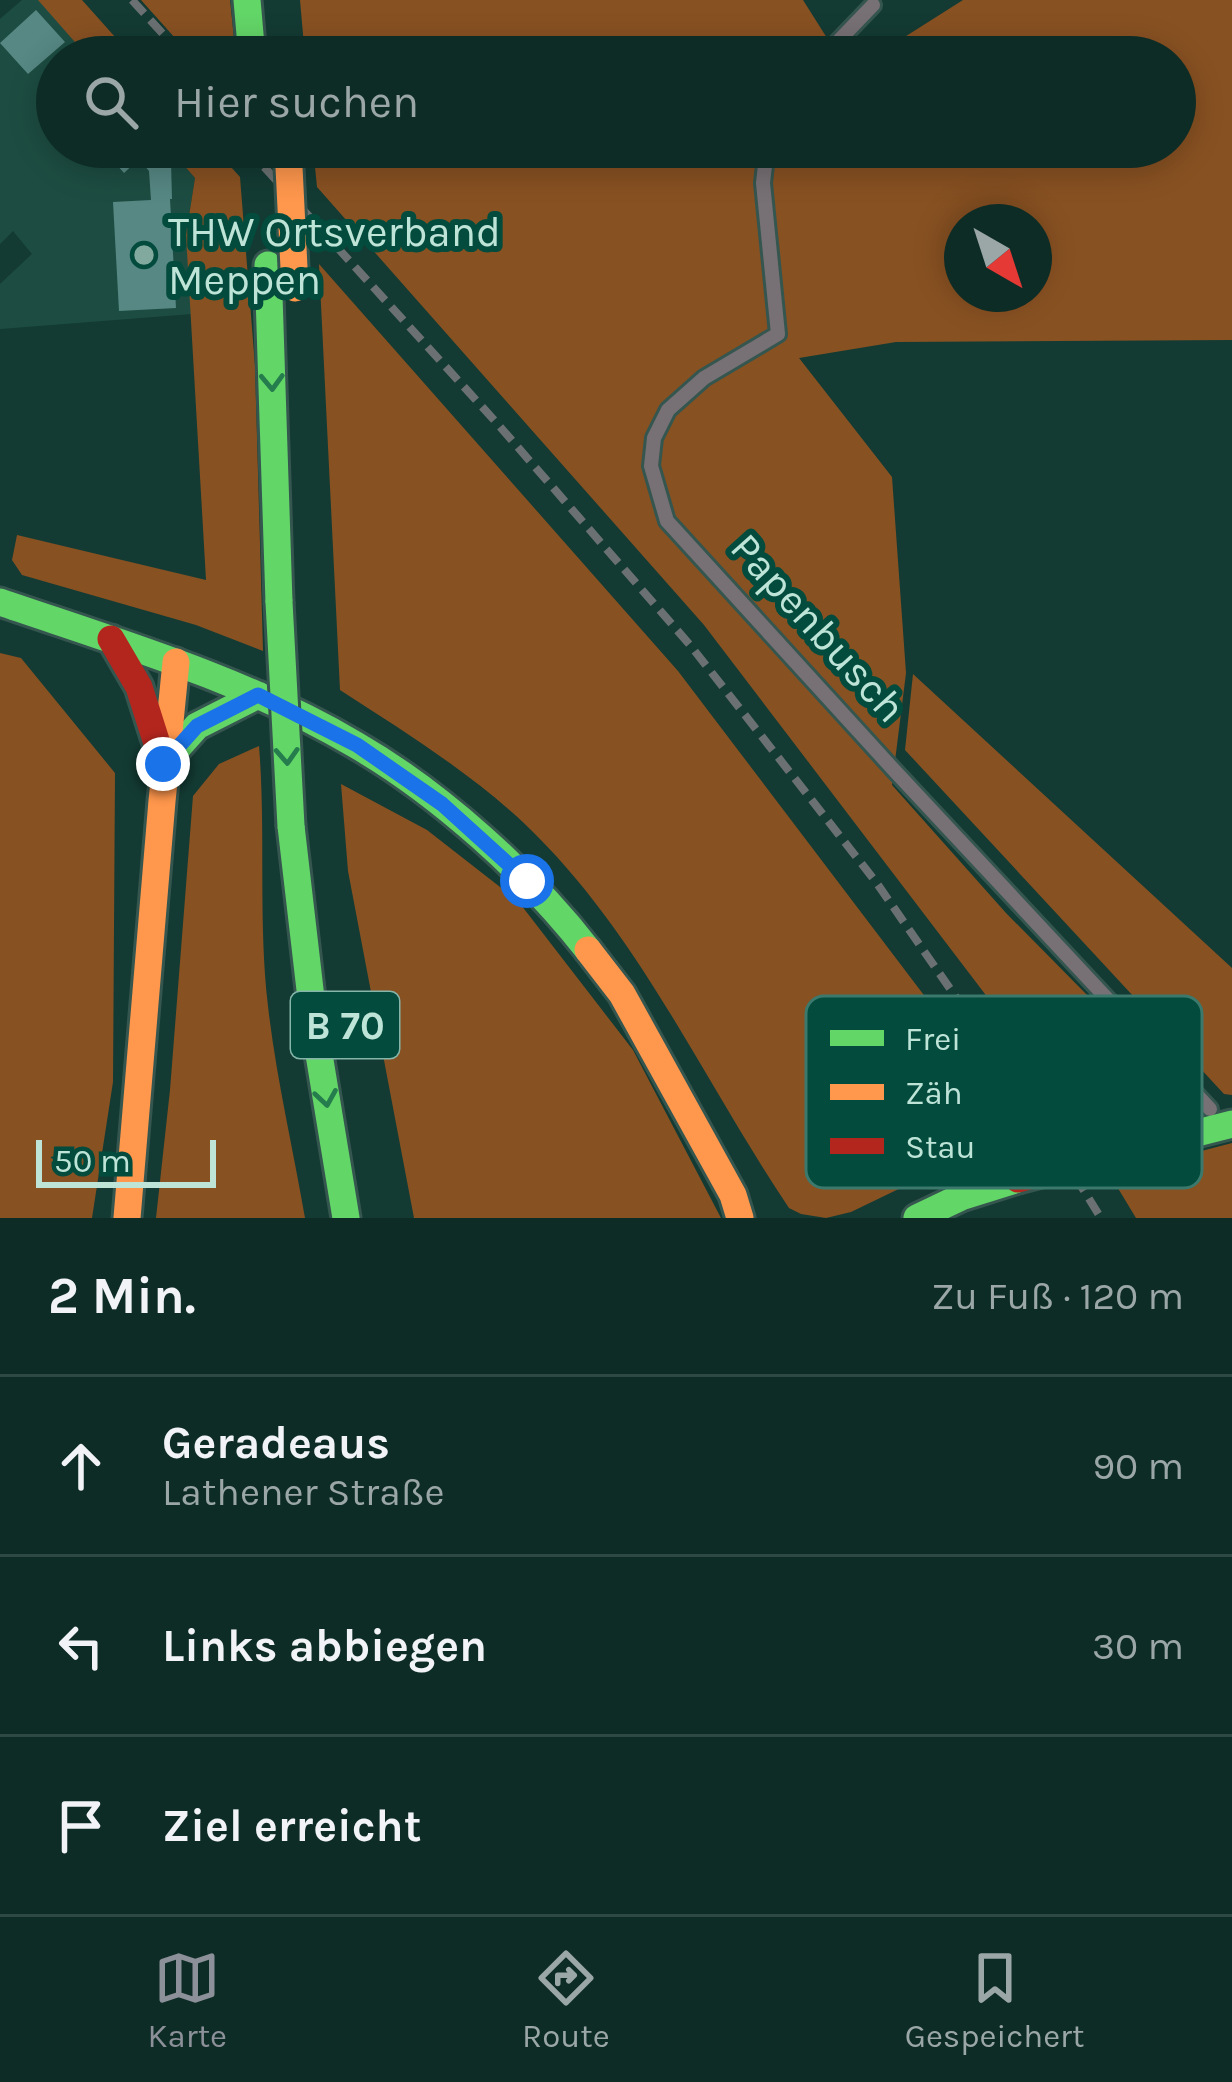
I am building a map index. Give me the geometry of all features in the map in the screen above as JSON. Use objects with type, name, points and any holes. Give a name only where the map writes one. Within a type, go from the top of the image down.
[{"type":"main road","points":[[247,0],[250,36]]},
{"type":"main road","points":[[289,168],[297,333]]},
{"type":"main road","name":"B 70","points":[[265,218],[291,826],[343,1213]]},
{"type":"main road","points":[[0,602],[258,695],[357,745],[442,804],[527,881],[622,994],[736,1206],[759,1218]]},
{"type":"main road","points":[[111,639],[139,687],[163,764]]},
{"type":"main road","points":[[127,1218],[141,1095],[163,764],[176,662]]},
{"type":"main road","points":[[163,764],[197,726],[258,695]]},
{"type":"main road","points":[[314,696],[317,763]]},
{"type":"main road","points":[[361,1141],[367,1182]]},
{"type":"main road","name":"Papenbusch","points":[[925,1215],[990,1188]]},
{"type":"lane","points":[[843,36],[873,5]]},
{"type":"lane","name":"Papenbusch","points":[[765,168],[778,334],[704,377],[668,410],[654,438],[651,466],[667,521],[1106,996]]},
{"type":"shaded area","points":[[22,0],[40,0],[71,36],[36,36],[36,168],[186,168],[195,178],[186,235],[192,314],[0,329],[0,284],[32,254],[13,231],[0,244],[0,19]]},
{"type":"shaded area","points":[[38,0],[82,0],[114,36],[70,36]]},
{"type":"shaded area","points":[[141,0],[230,0],[234,36],[173,36]]},
{"type":"shaded area","points":[[300,0],[803,0],[826,36],[303,36]]},
{"type":"shaded area","points":[[963,0],[1232,0],[1232,340],[896,342],[799,358],[892,477],[906,673],[892,785],[1088,996],[987,996],[704,625],[317,187],[315,168],[1196,168],[1196,36],[906,36]]},
{"type":"shaded area","points":[[186,168],[232,168],[240,177],[255,366],[263,651],[196,625],[22,575],[12,560],[17,535],[206,580],[186,235],[195,178]]},
{"type":"shaded area","points":[[319,264],[678,671],[925,996],[806,996],[806,1188],[901,1188],[851,1212],[826,1218],[789,1208],[642,969],[576,879],[493,796],[340,690]]},
{"type":"shaded area","points":[[0,653],[21,658],[115,773],[113,1082],[92,1218],[0,1218]]},
{"type":"shaded area","points":[[913,674],[1232,968],[1232,1095],[1224,1094],[1202,1070],[1202,996],[1133,996],[905,750]]},
{"type":"shaded area","points":[[259,746],[268,1006],[305,1218],[156,1218],[193,796],[219,764]]},
{"type":"shaded area","points":[[341,784],[427,830],[518,901],[633,1050],[721,1218],[414,1218],[348,871]]},
{"type":"shaded area","points":[[1232,1143],[1232,1218],[1136,1218],[1118,1188],[1202,1188],[1202,1151]]},
{"type":"building","points":[[36,10],[60,36],[36,36],[36,67],[28,74],[0,43]]},
{"type":"building","name":"THW Ortsverband Meppen","points":[[146,168],[171,168],[176,308],[119,311],[113,202],[151,200]]},
{"type":"railway","points":[[132,0],[165,36]]},
{"type":"railway","points":[[265,168],[690,645],[876,882],[955,996]]},
{"type":"railway","points":[[1082,1188],[1101,1218]]},
{"type":"traffic: fast","points":[[247,0],[250,36]]},
{"type":"traffic: fast","points":[[268,265],[279,602]]},
{"type":"traffic: fast","points":[[0,602],[227,682],[356,745],[481,837],[539,893],[588,950]]},
{"type":"traffic: fast","points":[[279,602],[291,826]]},
{"type":"traffic: fast","points":[[163,764],[197,726],[258,695]]},
{"type":"traffic: fast","points":[[291,826],[314,1024],[346,1218]]},
{"type":"traffic: fast","points":[[1202,1132],[1232,1124]]},
{"type":"traffic: fast","points":[[917,1218],[990,1188]]},
{"type":"traffic: slow","points":[[289,168],[295,288]]},
{"type":"traffic: slow","points":[[127,1218],[176,662]]},
{"type":"traffic: slow","points":[[588,950],[622,994],[733,1195],[740,1218]]},
{"type":"traffic: jam","points":[[111,639],[139,687],[160,753]]},
{"type":"place","name":"THW Ortsverband Meppen","points":[[144,255]]},
{"type":"route","points":[[163,764],[197,726],[258,695],[357,745],[442,804],[527,881]]}]
